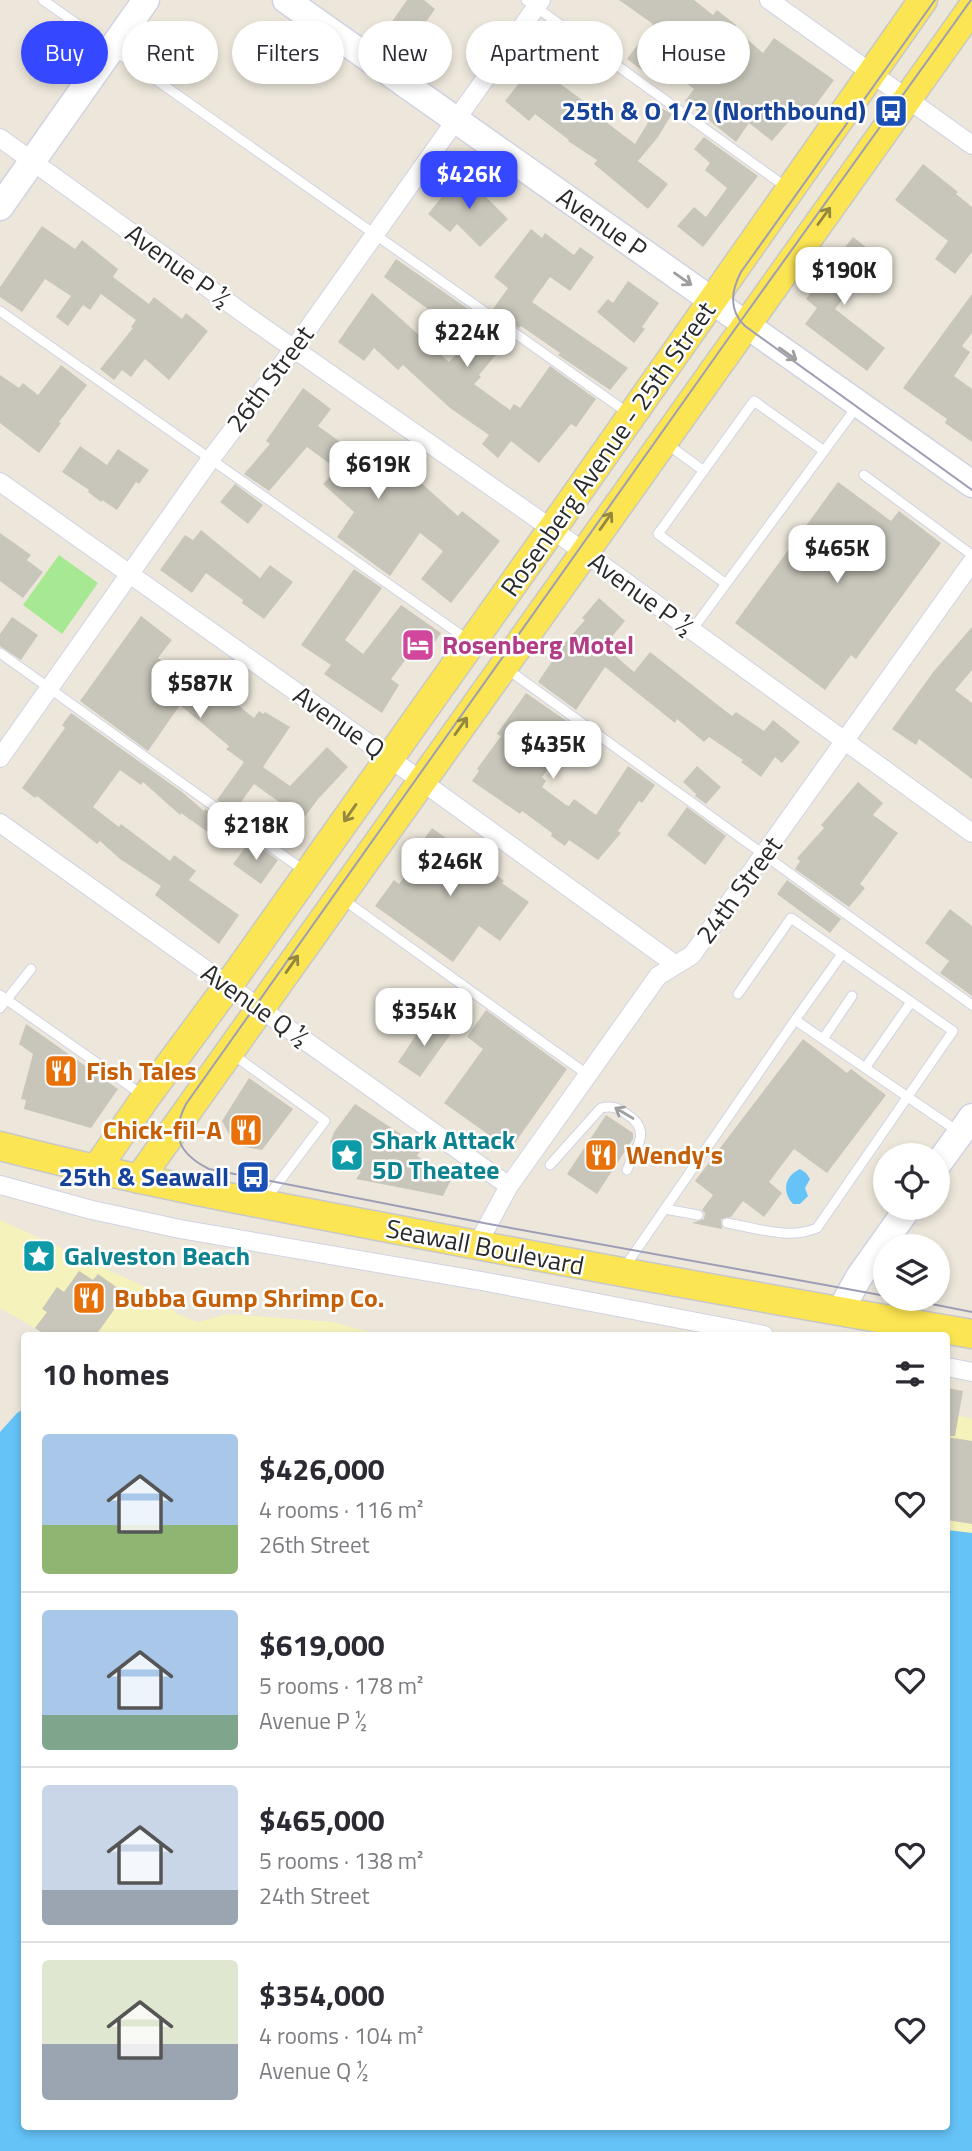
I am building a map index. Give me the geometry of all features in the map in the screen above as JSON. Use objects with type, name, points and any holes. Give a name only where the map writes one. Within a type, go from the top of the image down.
[{"type":"main road","points":[[0,207],[146,0]]},
{"type":"main road","name":"Avenue P","points":[[286,0],[972,484]]},
{"type":"main road","name":"Rosenberg Avenue - 25th Street","points":[[95,1171],[308,874],[388,757],[472,643],[923,0]]},
{"type":"main road","name":"Rosenberg Avenue - 25th Street","points":[[139,1179],[972,8]]},
{"type":"main road","points":[[950,1147],[966,1125]]},
{"type":"main road","name":"Seawall Boulevard","points":[[0,1146],[95,1171],[262,1205],[620,1273],[972,1334]]},
{"type":"main road","points":[[840,1311],[851,1290],[900,1220]]},
{"type":"street","points":[[769,0],[972,145]]},
{"type":"street","name":"26th Street","points":[[0,758],[210,460],[295,347],[456,121],[534,2]]},
{"type":"street","name":"Avenue P ½","points":[[0,138],[247,316],[552,529],[972,833]]},
{"type":"street","name":"Avenue Q","points":[[0,482],[676,965]]},
{"type":"street","name":"24th Street","points":[[477,1245],[509,1186],[658,976],[692,955],[972,562]]},
{"type":"street","name":"Avenue Q ½","points":[[0,823],[509,1186]]},
{"type":"street","points":[[0,1185],[92,1210],[180,1229],[487,1282],[748,1332]]},
{"type":"street","points":[[950,1368],[972,1372]]},
{"type":"lane","points":[[43,0],[631,415]]},
{"type":"lane","points":[[534,2],[791,191]]},
{"type":"lane","points":[[0,311],[472,643]]},
{"type":"lane","points":[[726,584],[658,534],[754,401],[824,451]]},
{"type":"lane","points":[[691,631],[859,404]]},
{"type":"lane","points":[[663,441],[704,471]]},
{"type":"lane","points":[[864,475],[972,555]]},
{"type":"lane","points":[[0,653],[308,874]]},
{"type":"lane","points":[[503,666],[972,1005]]},
{"type":"lane","points":[[339,897],[588,1075]]},
{"type":"lane","points":[[727,1223],[790,1234],[803,1234],[817,1227],[953,1031],[791,918],[738,994]]},
{"type":"lane","points":[[620,1273],[842,954]]},
{"type":"lane","points":[[0,1009],[3,997],[31,969]]},
{"type":"lane","points":[[823,1039],[852,996]]},
{"type":"lane","points":[[3,997],[146,1097]]},
{"type":"lane","points":[[865,1068],[911,1002]]},
{"type":"lane","points":[[795,1020],[907,1098],[966,1125]]},
{"type":"lane","points":[[230,1052],[324,1121],[262,1205]]},
{"type":"lane","points":[[550,1165],[601,1108],[610,1106],[617,1107],[638,1122],[642,1129],[627,1170]]},
{"type":"lane","points":[[665,1209],[698,1216]]},
{"type":"green space","points":[[59,555],[98,583],[62,634],[23,605]]},
{"type":"sand","name":"Galveston Beach","points":[[0,1220],[156,1292],[177,1314],[198,1322],[227,1314],[332,1322],[370,1332],[38,1332],[0,1311]]},
{"type":"sand","points":[[950,1414],[972,1419],[972,1533],[950,1530]]},
{"type":"water","points":[[800,1169],[810,1179],[805,1188],[808,1196],[800,1204],[793,1204],[787,1195],[786,1185],[791,1176]]},
{"type":"water","points":[[0,1311],[21,1332],[21,2130],[950,2130],[950,1530],[972,1533],[972,2151],[0,2151]]},
{"type":"pier","points":[[0,1308],[42,1332],[21,1332],[21,1411],[0,1432]]},
{"type":"building","points":[[407,0],[424,0],[435,9],[427,21],[392,21]]},
{"type":"building","points":[[619,0],[694,0],[713,15],[717,10],[731,21],[649,21]]},
{"type":"building","points":[[774,38],[834,80],[804,121],[795,114],[772,141],[749,123],[736,142],[685,101],[694,89],[687,84],[750,84],[750,42],[763,53]]},
{"type":"building","points":[[637,46],[637,66],[627,59]]},
{"type":"building","points":[[518,84],[560,84],[604,116],[602,119],[635,144],[658,106],[672,114],[658,137],[638,161],[668,184],[648,209],[594,164],[597,160],[535,114],[529,121],[505,101]]},
{"type":"building","points":[[704,137],[758,176],[703,247],[677,226],[694,207],[706,217],[727,188],[705,170],[710,163],[694,149]]},
{"type":"building","points":[[923,164],[972,207],[972,252],[955,274],[935,259],[948,241],[895,200]]},
{"type":"building","points":[[459,176],[467,183],[472,176],[487,187],[482,193],[508,219],[480,247],[457,224],[450,232],[428,214]]},
{"type":"building","points":[[42,226],[75,249],[82,240],[118,269],[113,277],[149,304],[154,297],[182,319],[186,313],[208,331],[169,380],[145,359],[131,377],[122,370],[114,380],[100,369],[133,328],[131,327],[136,320],[101,294],[90,310],[83,305],[68,326],[56,317],[71,296],[45,279],[22,312],[0,297],[0,287]]},
{"type":"building","points":[[531,229],[542,238],[545,233],[574,255],[580,247],[594,257],[570,291],[550,277],[532,302],[628,368],[610,390],[493,309],[508,288],[494,277]]},
{"type":"building","points":[[853,237],[876,255],[835,309],[885,348],[867,371],[805,324],[817,308],[806,299]]},
{"type":"building","points":[[396,259],[510,338],[474,384],[510,410],[514,404],[520,408],[550,366],[596,399],[576,427],[571,424],[539,463],[511,441],[498,458],[482,444],[489,435],[450,408],[403,365],[398,370],[374,348],[364,361],[338,342],[372,293],[449,362],[469,339],[384,277]]},
{"type":"building","points":[[628,281],[659,303],[634,343],[597,312],[608,299],[613,303]]},
{"type":"building","points":[[972,294],[972,333],[962,346],[970,352],[954,376],[972,389],[972,442],[945,423],[947,419],[903,388]]},
{"type":"building","points":[[61,365],[87,385],[39,453],[0,423],[0,375],[19,388],[23,383],[38,395]]},
{"type":"building","points":[[303,388],[331,409],[318,426],[353,451],[359,444],[387,468],[390,464],[417,485],[420,482],[458,516],[462,511],[500,541],[451,603],[421,579],[443,551],[420,533],[390,576],[337,537],[354,512],[323,484],[337,469],[307,447],[269,491],[244,474],[270,444],[266,441]]},
{"type":"building","points":[[80,446],[107,465],[118,449],[149,470],[139,484],[136,482],[117,510],[102,500],[101,502],[88,492],[89,490],[62,472]]},
{"type":"building","points":[[838,482],[891,521],[899,511],[941,543],[856,659],[851,655],[825,690],[735,623]]},
{"type":"building","points":[[235,484],[263,505],[248,524],[220,502]]},
{"type":"building","points":[[201,530],[260,578],[270,565],[293,582],[264,619],[206,573],[192,593],[160,570],[185,535],[193,540]]},
{"type":"building","points":[[0,533],[31,555],[27,560],[43,572],[23,598],[0,581]]},
{"type":"building","points":[[354,569],[382,588],[345,640],[363,654],[401,605],[441,633],[423,659],[412,651],[391,679],[399,685],[382,713],[324,674],[331,665],[301,645]]},
{"type":"building","points":[[599,598],[625,621],[604,646],[634,672],[650,652],[732,716],[736,712],[764,731],[773,720],[800,742],[782,763],[775,757],[761,777],[741,762],[743,760],[709,737],[704,742],[677,719],[675,723],[605,667],[576,710],[538,682]]},
{"type":"building","points":[[141,616],[172,640],[158,658],[198,686],[204,678],[254,718],[259,711],[263,714],[265,712],[290,727],[263,767],[290,786],[327,747],[348,767],[303,819],[254,784],[234,812],[217,800],[244,762],[226,749],[229,746],[180,705],[148,751],[80,701]]},
{"type":"building","points":[[12,617],[38,635],[21,660],[0,646],[0,634]]},
{"type":"building","points":[[972,627],[972,670],[955,690],[972,703],[972,779],[919,739],[916,745],[892,729],[934,671]]},
{"type":"building","points":[[526,693],[568,722],[566,724],[576,731],[542,777],[546,781],[542,787],[566,805],[569,806],[574,799],[596,815],[628,766],[655,785],[642,803],[639,801],[618,831],[621,833],[598,860],[569,840],[565,846],[522,811],[520,814],[472,781],[479,771],[477,769],[501,736],[497,734]]},
{"type":"building","points":[[71,713],[182,792],[204,811],[205,809],[227,824],[216,838],[181,813],[180,815],[143,782],[141,785],[120,770],[93,807],[119,827],[121,824],[170,861],[174,855],[196,871],[189,880],[239,915],[219,944],[155,895],[161,886],[120,859],[100,841],[97,844],[37,796],[35,798],[22,788],[65,728],[62,725]]},
{"type":"building","points":[[697,766],[721,787],[706,804],[683,782]]},
{"type":"building","points":[[858,782],[883,803],[873,815],[898,833],[860,884],[865,888],[849,907],[795,869],[800,861],[797,858],[824,828],[821,825]]},
{"type":"building","points":[[687,807],[726,836],[705,865],[667,835]]},
{"type":"building","points":[[432,828],[488,868],[504,881],[502,883],[529,902],[500,941],[479,926],[453,962],[375,906],[394,880],[399,884],[418,858],[413,854]]},
{"type":"building","points":[[250,841],[278,860],[261,884],[233,864]]},
{"type":"building","points":[[787,880],[841,919],[830,933],[777,894]]},
{"type":"building","points":[[950,909],[972,926],[972,996],[940,973],[949,961],[925,943]]},
{"type":"building","points":[[486,1010],[567,1069],[510,1150],[444,1103],[483,1049],[467,1037]]},
{"type":"building","points":[[427,1019],[450,1035],[420,1077],[398,1062]]},
{"type":"building","name":"Fish Tales","points":[[26,1024],[118,1089],[91,1128],[24,1109],[26,1100],[21,1099],[33,1054],[19,1044]]},
{"type":"building","points":[[803,1039],[847,1073],[851,1069],[886,1095],[827,1173],[794,1149],[769,1182],[782,1193],[764,1217],[743,1201],[731,1217],[721,1219],[722,1229],[692,1223],[704,1219],[705,1213],[702,1210],[713,1195],[695,1181]]},
{"type":"building","points":[[249,1078],[293,1109],[262,1150],[235,1145],[222,1121]]},
{"type":"building","points":[[355,1104],[422,1148],[417,1156],[451,1180],[443,1196],[356,1179],[361,1172],[341,1158],[344,1154],[330,1143],[334,1132]]},
{"type":"building","name":"Wendy's","points":[[606,1115],[633,1133],[633,1139],[597,1194],[567,1174]]},
{"type":"building","points":[[79,1271],[93,1280],[98,1274],[122,1291],[117,1297],[121,1300],[98,1332],[41,1332],[35,1328],[47,1312],[42,1309],[57,1287],[64,1292]]},
{"type":"building","points":[[950,1389],[963,1391],[955,1436],[950,1436]]},
{"type":"building","points":[[950,1437],[972,1441],[972,1524],[950,1520]]},
{"type":"tram line","points":[[935,0],[741,272],[733,300],[736,313],[745,326],[972,490]]},
{"type":"tram line","points":[[873,1294],[489,1224],[209,1169],[190,1157],[178,1134],[186,1104],[971,0]]},
{"type":"tram line","points":[[950,1308],[972,1312]]},
{"type":"place","name":"25th & O 1/2 (Northbound)","points":[[891,111]]},
{"type":"place","name":"Rosenberg Motel","points":[[418,645]]},
{"type":"place","name":"Fish Tales","points":[[61,1071]]},
{"type":"place","name":"Chick-fil-A","points":[[246,1130]]},
{"type":"place","name":"Shark Attack 5D Theatee","points":[[347,1155]]},
{"type":"place","name":"Wendy's","points":[[601,1155]]},
{"type":"place","name":"25th & Seawall","points":[[253,1177]]},
{"type":"place","name":"Galveston Beach","points":[[39,1256]]},
{"type":"place","name":"Bubba Gump Shrimp Co.","points":[[89,1298]]}]
